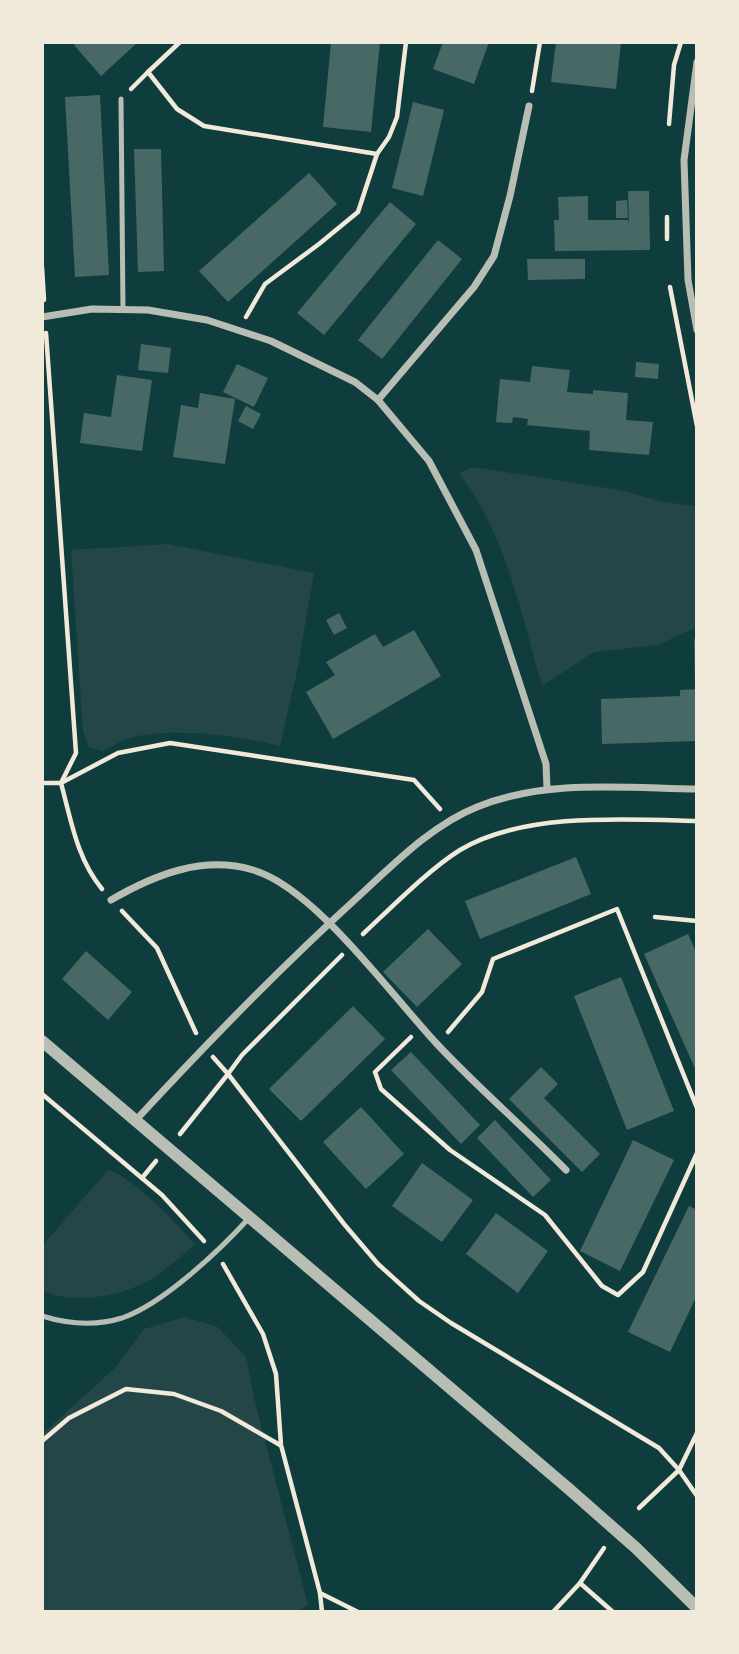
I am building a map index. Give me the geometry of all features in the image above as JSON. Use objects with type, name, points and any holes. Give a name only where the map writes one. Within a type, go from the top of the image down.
[{"type":"street","points":[[697,62],[684,160],[688,280],[697,331]]},
{"type":"street","points":[[377,400],[474,287],[494,256],[529,106]]},
{"type":"street","points":[[43,316],[92,309],[148,310],[195,318],[271,341],[355,382],[377,400],[429,461],[476,550],[546,764],[547,788]]},
{"type":"street","points":[[135,1121],[204,1046],[328,924],[398,859],[446,823],[478,807],[547,788],[697,789]]},
{"type":"street","points":[[111,900],[143,881],[189,867],[227,864],[275,878],[292,890],[350,946],[436,1044],[566,1170]]},
{"type":"street","points":[[42,1041],[569,1489],[645,1556],[697,1608]]},
{"type":"lane","points":[[121,99],[123,310]]},
{"type":"lane","points":[[42,1316],[64,1322],[97,1323],[122,1318],[151,1303],[214,1253],[248,1218]]},
{"type":"path","points":[[121,99],[180,42]]},
{"type":"path","points":[[239,330],[265,284],[358,212],[377,154],[397,117],[406,42]]},
{"type":"path","points":[[529,106],[540,42]]},
{"type":"path","points":[[148,72],[177,109],[204,125],[377,154]]},
{"type":"path","points":[[42,267],[43,316],[76,753],[61,783],[78,845],[88,869],[111,900],[157,948],[204,1046],[378,1264],[419,1301],[451,1323],[659,1448],[697,1496]]},
{"type":"path","points":[[42,783],[61,783],[118,753],[170,743],[414,779],[439,807],[461,850]]},
{"type":"path","points":[[142,1178],[214,1094],[242,1055],[350,946],[461,850],[498,834],[549,823],[610,818],[697,821]]},
{"type":"path","points":[[436,1044],[482,992],[493,958],[617,909],[697,1108]]},
{"type":"path","points":[[655,917],[697,921]]},
{"type":"path","points":[[422,1028],[375,1072],[381,1088],[450,1150],[545,1214],[602,1286],[618,1295],[643,1272],[697,1153]]},
{"type":"path","points":[[42,1094],[142,1178],[188,1222],[227,1270],[263,1334],[276,1374],[281,1445],[323,1612]]},
{"type":"path","points":[[42,1441],[69,1418],[126,1389],[174,1394],[221,1411],[281,1445]]},
{"type":"path","points":[[639,1508],[679,1470],[697,1433]]},
{"type":"path","points":[[553,1612],[580,1583],[604,1549]]},
{"type":"path","points":[[580,1583],[612,1612]]},
{"type":"path","points":[[320,1593],[358,1612]]},
{"type":"shaded area","points":[[473,467],[620,490],[663,502],[697,506],[697,627],[658,645],[594,652],[542,686],[519,603],[500,548],[489,522],[459,473]]},
{"type":"shaded area","points":[[168,544],[314,573],[298,667],[280,746],[225,736],[162,733],[125,740],[103,751],[89,747],[83,731],[71,550]]},
{"type":"shaded area","points":[[109,1169],[144,1193],[195,1244],[157,1275],[116,1293],[85,1298],[55,1295],[42,1290],[42,1246]]},
{"type":"shaded area","points":[[185,1317],[218,1327],[246,1357],[256,1406],[308,1605],[297,1612],[42,1612],[42,1434],[115,1368],[144,1329]]},
{"type":"building","points":[[78,42],[138,42],[101,76],[74,45]]},
{"type":"building","points":[[331,42],[380,42],[371,132],[323,127]]},
{"type":"building","points":[[443,42],[489,42],[474,84],[433,69]]},
{"type":"building","points":[[556,42],[621,42],[616,89],[551,82]]},
{"type":"building","points":[[100,95],[109,275],[75,277],[65,97]]},
{"type":"building","points":[[413,102],[444,110],[423,196],[392,188]]},
{"type":"building","points":[[134,149],[161,149],[164,271],[138,272]]},
{"type":"building","points":[[309,173],[337,204],[228,302],[199,271]]},
{"type":"building","points":[[628,191],[649,191],[650,250],[555,251],[554,220],[559,220],[558,197],[588,196],[588,220],[628,220],[629,224]]},
{"type":"building","points":[[627,200],[628,218],[616,218],[616,201]]},
{"type":"building","points":[[390,202],[416,224],[324,335],[297,313]]},
{"type":"building","points":[[438,240],[462,259],[382,359],[358,340]]},
{"type":"building","points":[[527,259],[585,259],[585,279],[528,280]]},
{"type":"building","points":[[141,344],[171,348],[168,373],[138,370]]},
{"type":"building","points":[[636,362],[659,364],[658,379],[635,377]]},
{"type":"building","points":[[237,364],[268,378],[254,407],[223,392]]},
{"type":"building","points":[[532,366],[570,370],[567,392],[593,394],[593,390],[628,393],[626,420],[653,422],[649,455],[589,450],[590,431],[527,425],[528,419],[513,417],[512,423],[496,422],[500,379],[530,382]]},
{"type":"building","points":[[117,375],[152,380],[142,451],[80,443],[84,413],[111,417]]},
{"type":"building","points":[[200,393],[235,399],[225,464],[173,457],[181,405],[198,408]]},
{"type":"building","points":[[246,406],[261,414],[253,429],[238,421]]},
{"type":"building","points":[[339,613],[347,628],[334,635],[326,620]]},
{"type":"building","points":[[414,630],[441,676],[333,739],[306,692],[335,675],[326,662],[375,634],[383,647]]},
{"type":"building","points":[[694,639],[697,639],[697,689],[695,689]]},
{"type":"building","points":[[697,689],[697,741],[602,744],[601,699],[680,696],[680,690]]},
{"type":"building","points":[[576,857],[591,894],[480,939],[465,901]]},
{"type":"building","points":[[428,929],[462,964],[417,1007],[383,972]]},
{"type":"building","points":[[688,934],[697,954],[697,1073],[644,954]]},
{"type":"building","points":[[86,951],[132,992],[108,1020],[62,979]]},
{"type":"building","points":[[621,977],[674,1111],[627,1130],[574,996]]},
{"type":"building","points":[[353,1006],[385,1039],[301,1121],[269,1089]]},
{"type":"building","points":[[411,1052],[480,1125],[461,1144],[391,1070]]},
{"type":"building","points":[[541,1067],[558,1084],[544,1098],[600,1154],[582,1172],[509,1099]]},
{"type":"building","points":[[361,1107],[404,1154],[366,1189],[323,1142]]},
{"type":"building","points":[[495,1120],[551,1180],[533,1197],[477,1138]]},
{"type":"building","points":[[633,1140],[674,1160],[620,1271],[580,1251]]},
{"type":"building","points":[[422,1163],[473,1200],[442,1242],[392,1206]]},
{"type":"building","points":[[689,1206],[697,1210],[697,1295],[670,1352],[628,1332]]},
{"type":"building","points":[[496,1213],[548,1251],[518,1293],[466,1254]]}]
